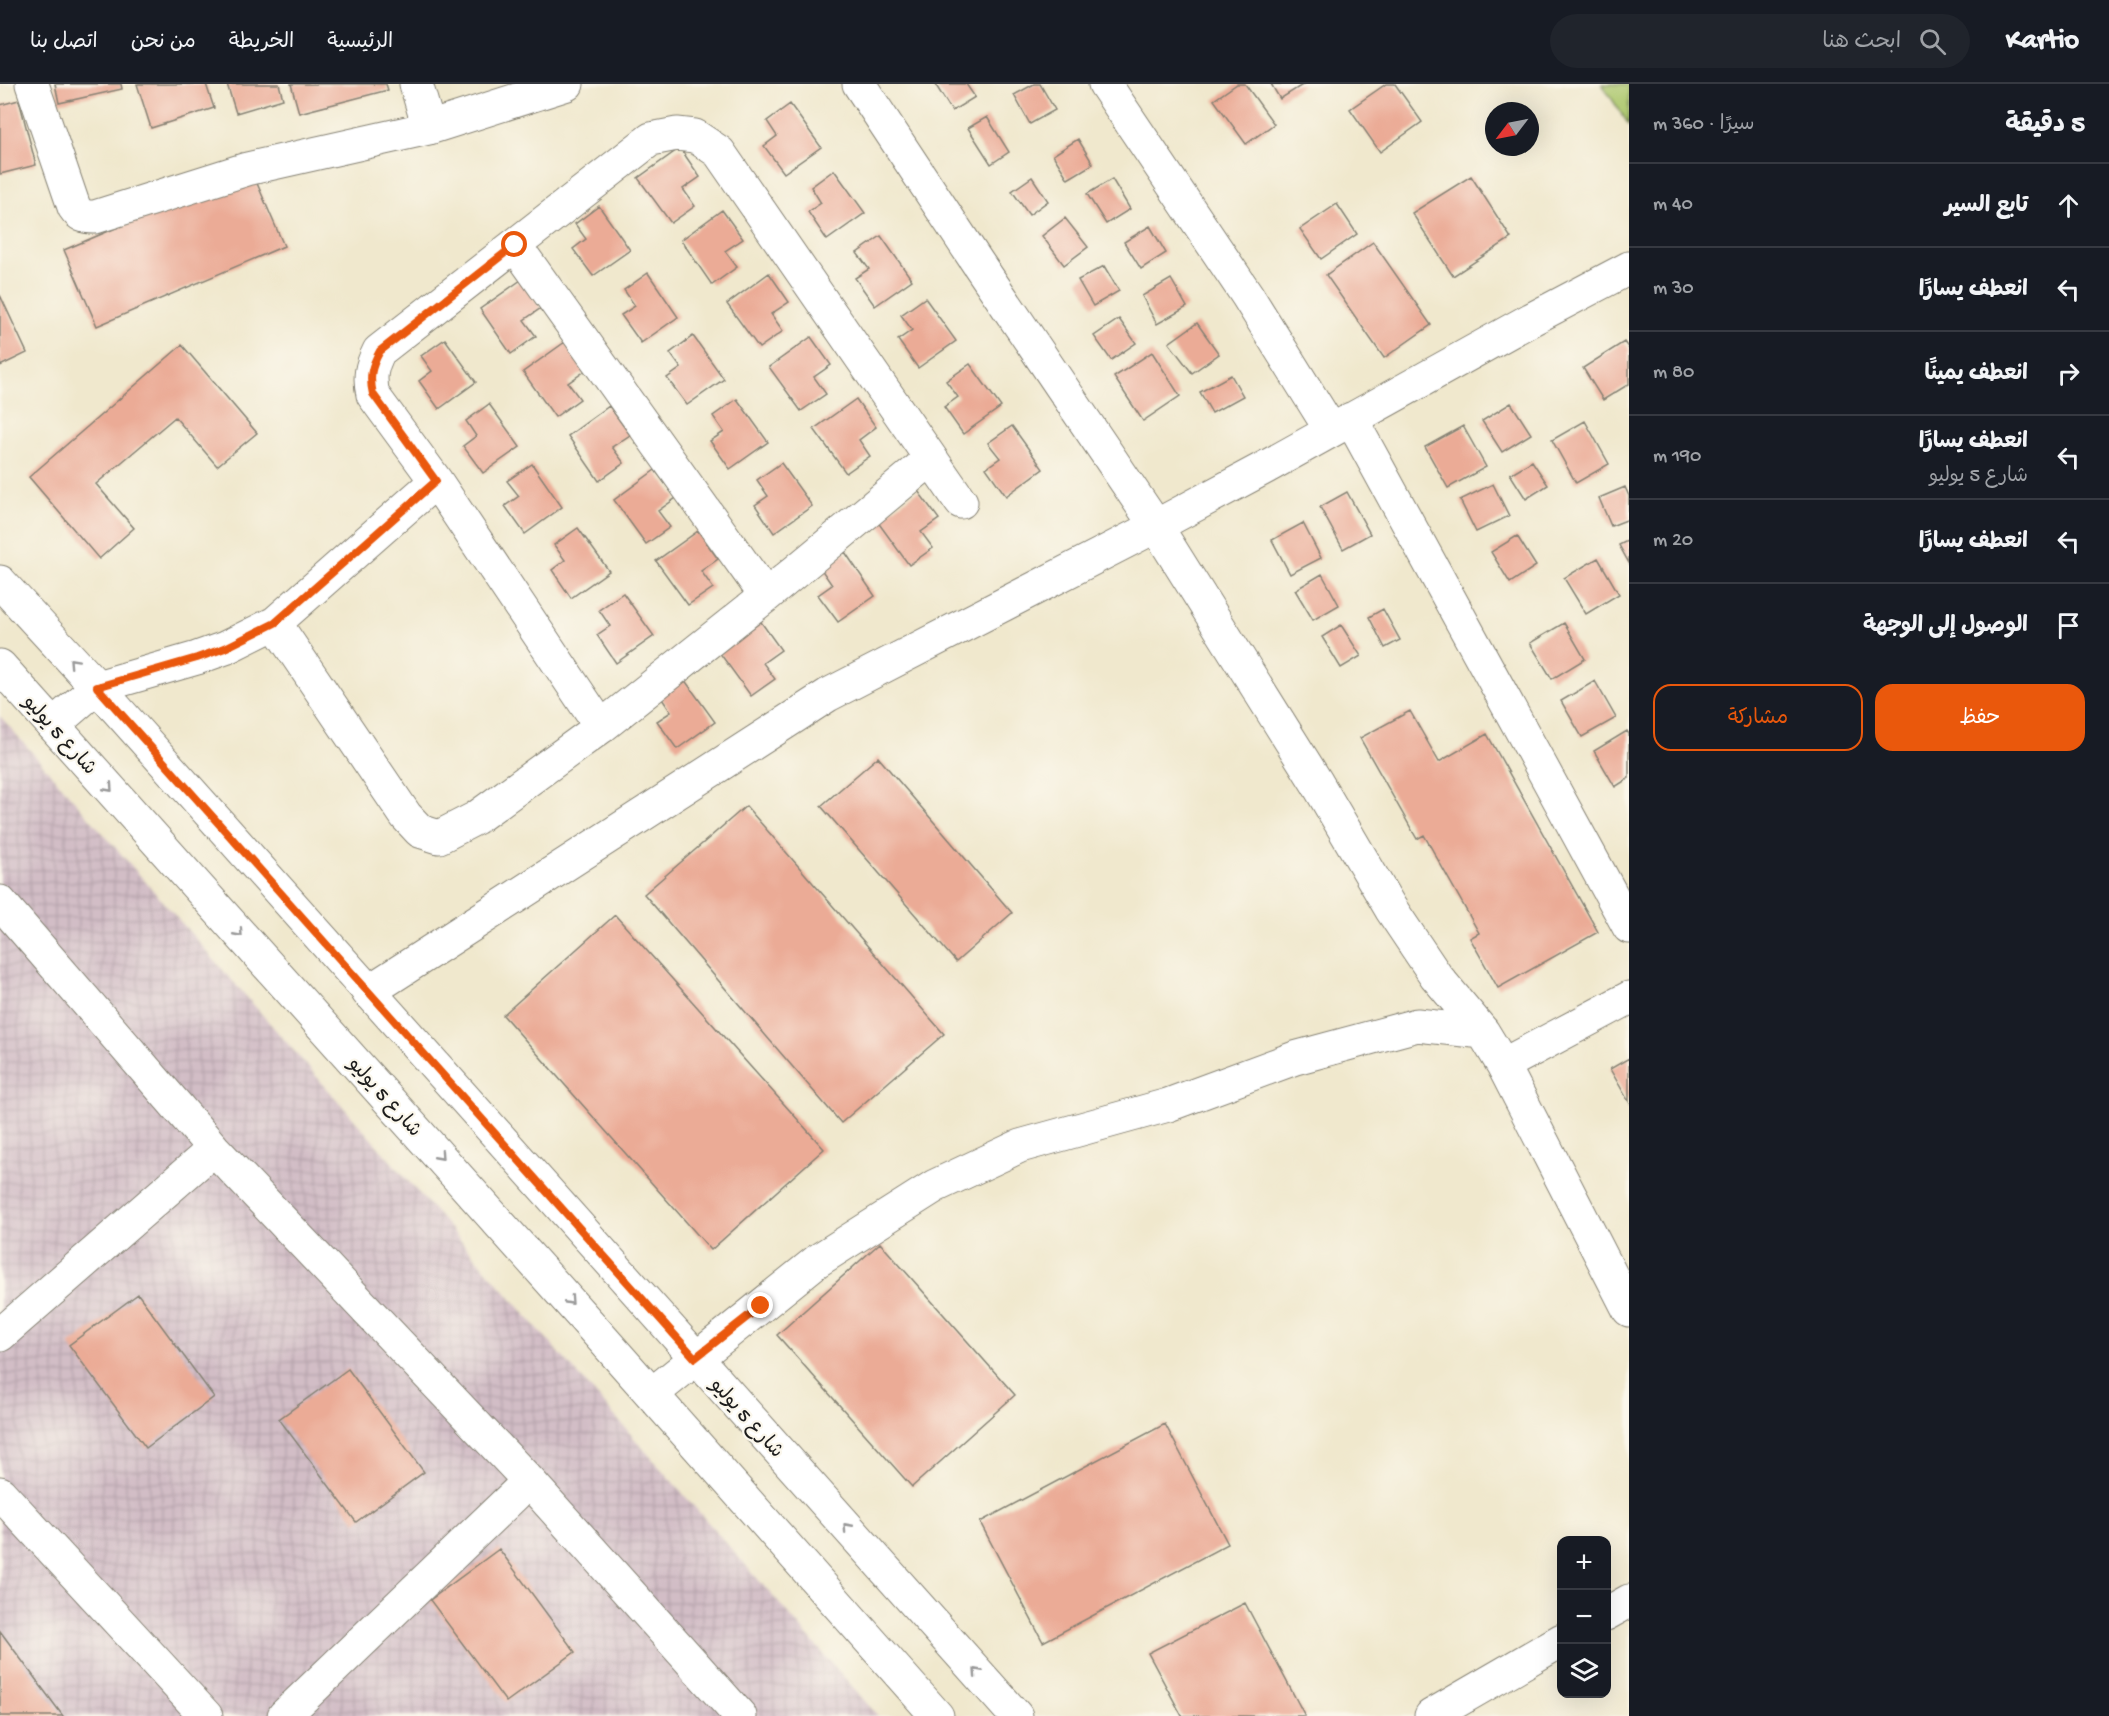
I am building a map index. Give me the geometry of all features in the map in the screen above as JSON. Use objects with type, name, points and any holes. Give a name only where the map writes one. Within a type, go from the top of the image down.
[{"type":"street","points":[[32,84],[74,207],[78,214],[84,217],[95,217],[247,169],[429,128],[567,84]]},
{"type":"street","points":[[416,84],[429,128]]},
{"type":"street","points":[[859,84],[1156,526],[1317,783],[1391,909],[1436,976],[1483,1032],[1503,1065],[1629,1310]]},
{"type":"street","points":[[1105,84],[1247,295],[1341,425],[1629,927]]},
{"type":"street","points":[[601,727],[436,481],[373,394],[369,378],[372,364],[380,351],[651,140],[677,134],[695,136],[719,152],[961,502]]},
{"type":"street","points":[[515,245],[766,596]]},
{"type":"street","points":[[368,992],[828,695],[1156,526],[1629,268]]},
{"type":"street","points":[[275,623],[406,816],[420,831],[439,837],[476,818],[601,727],[766,596],[932,459]]},
{"type":"street","points":[[53,725],[97,687],[225,648],[275,623],[436,481]]},
{"type":"street","name":"شارع 5 يوليو","points":[[0,582],[97,687],[1016,1716]]},
{"type":"street","name":"شارع 5 يوليو","points":[[0,666],[937,1716]]},
{"type":"street","points":[[0,902],[214,1149],[529,1481],[740,1716]]},
{"type":"street","points":[[1503,1065],[1629,998]]},
{"type":"street","points":[[652,1394],[817,1261],[935,1186],[1020,1146],[1168,1106],[1294,1058],[1417,1025],[1483,1032]]},
{"type":"street","points":[[0,1335],[214,1149]]},
{"type":"street","points":[[284,1716],[529,1481]]},
{"type":"street","points":[[0,1493],[206,1716]]},
{"type":"street","points":[[1611,1611],[1629,1600]]},
{"type":"street","points":[[1431,1716],[1557,1643]]},
{"type":"shaded area","points":[[0,716],[878,1716],[0,1716]]},
{"type":"green space","points":[[1602,84],[1629,84],[1629,125]]},
{"type":"building","points":[[55,84],[121,84],[122,89],[59,103]]},
{"type":"building","points":[[137,84],[206,84],[214,108],[151,128]]},
{"type":"building","points":[[227,84],[279,84],[283,99],[236,113]]},
{"type":"building","points":[[291,84],[386,84],[388,90],[299,113]]},
{"type":"building","points":[[935,84],[966,84],[975,97],[952,111]]},
{"type":"building","points":[[1034,84],[1040,84],[1055,110],[1030,124],[1014,95]]},
{"type":"building","points":[[1237,84],[1245,84],[1274,124],[1246,144],[1214,100]]},
{"type":"building","points":[[1271,84],[1304,84],[1280,99]]},
{"type":"building","points":[[1386,84],[1395,84],[1422,122],[1380,152],[1350,109]]},
{"type":"building","points":[[19,100],[36,165],[0,174],[0,105]]},
{"type":"building","points":[[790,104],[821,147],[784,173],[764,146],[777,136],[767,121]]},
{"type":"building","points":[[987,117],[1009,152],[991,164],[968,128]]},
{"type":"building","points":[[1078,139],[1093,164],[1068,179],[1053,155]]},
{"type":"building","points":[[680,148],[700,177],[683,189],[695,206],[671,223],[638,178]]},
{"type":"building","points":[[834,170],[865,213],[827,240],[808,212],[821,203],[811,187]]},
{"type":"building","points":[[253,174],[284,246],[97,326],[64,250],[213,187]]},
{"type":"building","points":[[1471,176],[1511,238],[1453,276],[1412,213]]},
{"type":"building","points":[[1032,177],[1048,201],[1029,215],[1012,191]]},
{"type":"building","points":[[1112,179],[1130,209],[1106,224],[1087,194]]},
{"type":"building","points":[[1337,204],[1357,234],[1321,259],[1300,229]]},
{"type":"building","points":[[599,206],[630,250],[593,276],[573,249],[586,239],[575,224]]},
{"type":"building","points":[[722,210],[743,239],[725,251],[737,267],[712,285],[681,240]]},
{"type":"building","points":[[1065,218],[1088,247],[1064,265],[1042,236]]},
{"type":"building","points":[[1150,226],[1166,253],[1141,269],[1124,242]]},
{"type":"building","points":[[881,236],[912,280],[875,306],[855,278],[869,269],[857,253]]},
{"type":"building","points":[[1373,242],[1431,325],[1384,358],[1326,275]]},
{"type":"building","points":[[1104,266],[1119,291],[1093,306],[1078,280]]},
{"type":"building","points":[[648,273],[678,317],[641,343],[621,315],[635,306],[624,290]]},
{"type":"building","points":[[769,273],[789,302],[771,314],[783,331],[759,348],[727,304]]},
{"type":"building","points":[[1171,279],[1187,307],[1157,324],[1142,296]]},
{"type":"building","points":[[521,280],[541,308],[524,320],[536,336],[511,354],[480,309]]},
{"type":"building","points":[[0,295],[27,353],[0,366]]},
{"type":"building","points":[[925,298],[956,341],[918,368],[898,340],[912,330],[901,315]]},
{"type":"building","points":[[1119,319],[1136,343],[1111,360],[1094,336]]},
{"type":"building","points":[[1197,323],[1219,354],[1192,373],[1169,343]]},
{"type":"building","points":[[693,336],[724,379],[687,405],[667,378],[681,368],[670,353]]},
{"type":"building","points":[[811,337],[831,365],[814,377],[826,394],[801,411],[769,367]]},
{"type":"building","points":[[445,339],[476,382],[439,409],[419,381],[432,371],[421,356]]},
{"type":"building","points":[[565,342],[585,371],[568,383],[580,399],[555,417],[523,372]]},
{"type":"building","points":[[1624,342],[1629,349],[1629,384],[1603,400],[1583,368]]},
{"type":"building","points":[[182,345],[257,433],[217,466],[175,417],[96,484],[134,528],[99,559],[29,477]]},
{"type":"building","points":[[1152,352],[1180,396],[1143,421],[1114,377]]},
{"type":"building","points":[[970,364],[1001,407],[963,434],[944,407],[958,397],[946,381]]},
{"type":"building","points":[[1231,375],[1243,396],[1212,413],[1200,392]]},
{"type":"building","points":[[737,399],[768,442],[730,469],[710,441],[724,432],[713,416]]},
{"type":"building","points":[[856,399],[876,427],[859,440],[870,456],[846,473],[814,429]]},
{"type":"building","points":[[1511,403],[1531,434],[1502,452],[1482,421]]},
{"type":"building","points":[[489,404],[520,447],[483,473],[463,446],[476,436],[466,421]]},
{"type":"building","points":[[609,406],[630,435],[612,447],[624,463],[599,481],[568,436]]},
{"type":"building","points":[[1585,421],[1609,464],[1576,483],[1552,440]]},
{"type":"building","points":[[1012,426],[1043,469],[1006,496],[986,468],[1000,458],[988,443]]},
{"type":"building","points":[[1463,426],[1486,467],[1448,488],[1425,447]]},
{"type":"building","points":[[1532,461],[1548,485],[1526,499],[1510,474]]},
{"type":"building","points":[[781,463],[812,506],[774,533],[755,505],[768,496],[757,480]]},
{"type":"building","points":[[532,464],[562,507],[525,534],[505,506],[519,496],[507,481]]},
{"type":"building","points":[[655,470],[676,498],[658,511],[670,527],[646,544],[614,500]]},
{"type":"building","points":[[1493,484],[1509,516],[1476,532],[1460,500]]},
{"type":"building","points":[[1625,487],[1629,496],[1629,519],[1611,526],[1599,498]]},
{"type":"building","points":[[918,491],[939,519],[921,532],[933,548],[909,565],[877,521]]},
{"type":"building","points":[[1347,492],[1370,534],[1343,549],[1320,507]]},
{"type":"building","points":[[1303,523],[1321,558],[1290,574],[1272,540]]},
{"type":"building","points":[[578,528],[609,571],[571,598],[552,570],[565,560],[554,545]]},
{"type":"building","points":[[698,531],[718,559],[701,571],[713,588],[688,605],[656,561]]},
{"type":"building","points":[[1517,536],[1536,566],[1510,583],[1491,552]]},
{"type":"building","points":[[1629,540],[1629,563],[1619,545]]},
{"type":"building","points":[[845,552],[875,596],[838,622],[818,595],[832,585],[821,569]]},
{"type":"building","points":[[1598,558],[1619,594],[1586,614],[1564,578]]},
{"type":"building","points":[[1322,574],[1339,605],[1313,620],[1295,590]]},
{"type":"building","points":[[623,593],[654,636],[616,663],[597,635],[610,626],[599,610]]},
{"type":"building","points":[[1383,609],[1400,640],[1385,648],[1369,617]]},
{"type":"building","points":[[761,622],[781,650],[763,663],[775,679],[751,696],[719,652]]},
{"type":"building","points":[[1564,623],[1585,659],[1552,679],[1530,643]]},
{"type":"building","points":[[1341,625],[1361,656],[1341,668],[1322,637]]},
{"type":"building","points":[[684,679],[715,722],[677,749],[657,721],[671,712],[660,696]]},
{"type":"building","points":[[1595,681],[1616,718],[1582,737],[1561,701]]},
{"type":"building","points":[[1410,711],[1439,762],[1487,734],[1598,932],[1498,988],[1470,938],[1479,933],[1424,835],[1417,839],[1360,738]]},
{"type":"building","points":[[1627,731],[1629,734],[1629,778],[1615,787],[1594,751]]},
{"type":"building","points":[[878,757],[1012,913],[956,962],[821,806]]},
{"type":"building","points":[[746,806],[944,1034],[841,1123],[644,894]]},
{"type":"building","points":[[615,915],[824,1149],[711,1250],[503,1015]]},
{"type":"building","points":[[1629,1058],[1629,1102],[1610,1069]]},
{"type":"building","points":[[880,1243],[1015,1395],[912,1487],[777,1335]]},
{"type":"building","points":[[138,1294],[214,1397],[146,1448],[69,1345]]},
{"type":"building","points":[[348,1369],[424,1472],[356,1522],[279,1419]]},
{"type":"building","points":[[1165,1424],[1228,1544],[1043,1642],[980,1522]]},
{"type":"building","points":[[499,1549],[575,1652],[506,1702],[430,1600]]},
{"type":"building","points":[[1245,1603],[1305,1716],[1182,1716],[1148,1653]]},
{"type":"building","points":[[0,1631],[63,1716],[0,1716]]},
{"type":"route","points":[[515,245],[380,351],[372,364],[369,378],[373,394],[436,481],[275,623],[225,648],[97,687],[695,1358],[761,1306]]}]
